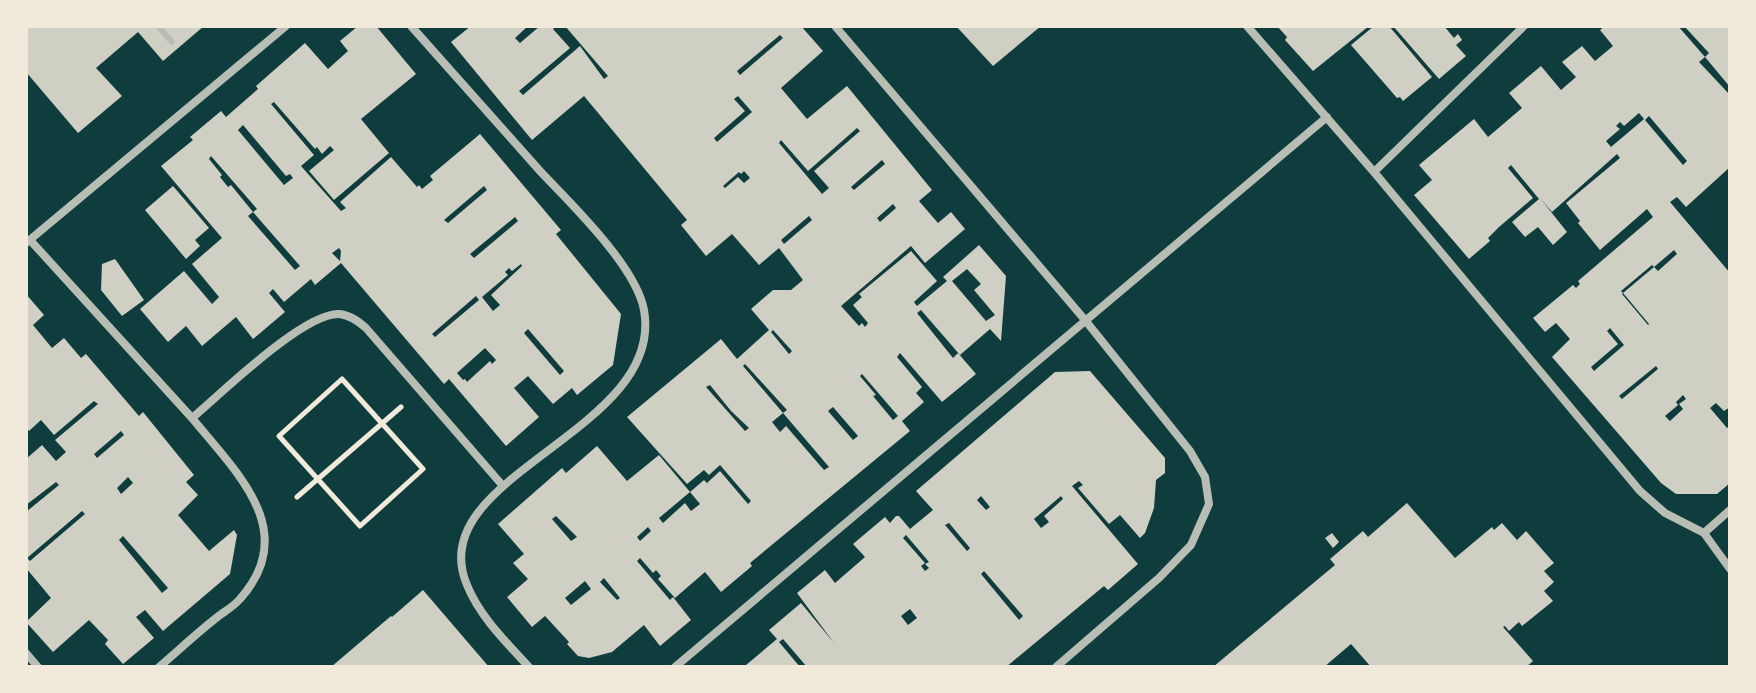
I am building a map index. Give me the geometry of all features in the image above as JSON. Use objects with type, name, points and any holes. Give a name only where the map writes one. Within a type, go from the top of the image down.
[{"type":"street","points":[[159,667],[239,601],[257,575],[263,558],[263,518],[239,476],[192,418],[28,242],[286,26]]},
{"type":"street","points":[[411,26],[604,242],[637,288],[644,309],[646,329],[632,373],[595,415],[481,506],[468,529],[461,554],[467,584],[492,626],[529,667]]},
{"type":"street","points":[[835,26],[1085,320],[1190,451],[1205,477],[1209,504],[1191,545],[1159,578],[1056,667]]},
{"type":"street","points":[[1247,26],[1374,172],[1640,491],[1665,513],[1704,533],[1730,569]]},
{"type":"street","points":[[1374,172],[1524,26]]},
{"type":"street","points":[[675,667],[1327,117]]},
{"type":"street","points":[[192,418],[310,322],[328,316],[349,316],[366,328],[503,486]]},
{"type":"street","points":[[1704,533],[1730,510]]},
{"type":"street","points":[[26,653],[38,667]]},
{"type":"lane","points":[[158,26],[172,42]]},
{"type":"path","points":[[342,379],[382,424],[423,469],[360,526],[279,436],[342,379]]},
{"type":"path","points":[[297,497],[401,407]]},
{"type":"building","points":[[26,26],[204,26],[163,61],[138,32],[96,68],[122,96],[78,133],[26,72]]},
{"type":"building","points":[[358,26],[376,26],[416,74],[361,119],[389,153],[334,200],[309,171],[334,150],[330,146],[322,154],[317,147],[315,149],[274,102],[271,104],[314,155],[301,166],[341,211],[346,208],[340,202],[391,157],[422,189],[433,180],[430,176],[480,134],[561,230],[556,234],[621,314],[613,365],[577,395],[572,388],[553,404],[528,376],[514,388],[539,417],[506,446],[449,379],[444,384],[341,263],[315,285],[311,279],[284,302],[273,289],[269,293],[285,312],[253,339],[236,317],[202,346],[186,326],[168,342],[140,309],[184,271],[212,304],[219,297],[192,264],[222,238],[161,166],[193,140],[190,137],[221,111],[226,117],[305,43],[328,69],[348,51],[340,41]],"holes":[[[243,125],[286,176],[290,174],[293,178],[284,185],[238,130]],[[211,156],[257,209],[253,212],[231,185],[228,187],[220,177],[222,175],[209,159]],[[484,186],[487,190],[448,223],[444,220]],[[253,212],[300,266],[295,270],[248,216]],[[515,217],[518,221],[474,258],[470,254]],[[339,248],[341,251],[340,261],[332,253]],[[522,266],[491,295],[500,305],[493,311],[482,297],[508,275],[505,272],[509,268],[512,271]],[[476,296],[479,300],[435,337],[432,334]],[[528,329],[564,371],[560,375],[524,333]],[[485,348],[496,360],[492,364],[490,361],[467,382],[457,373]]]},
{"type":"building","points":[[471,26],[528,26],[515,38],[520,43],[540,26],[557,26],[553,29],[570,48],[519,91],[523,95],[580,46],[604,79],[608,76],[565,26],[801,26],[823,51],[781,88],[807,119],[847,86],[932,190],[919,201],[938,223],[951,212],[965,229],[925,263],[911,246],[841,306],[859,326],[862,323],[865,327],[868,323],[853,305],[862,297],[859,294],[911,251],[937,281],[914,302],[917,306],[947,281],[943,277],[979,245],[1006,276],[1001,341],[990,329],[960,355],[921,310],[917,313],[953,358],[958,353],[976,374],[942,402],[900,353],[897,357],[922,387],[916,393],[924,402],[902,421],[910,431],[750,563],[752,566],[721,592],[705,572],[675,598],[658,579],[661,576],[656,570],[653,573],[640,558],[637,561],[691,620],[660,646],[644,625],[612,652],[589,658],[578,656],[545,616],[532,627],[507,597],[528,579],[513,563],[524,554],[498,524],[562,468],[566,473],[597,446],[627,481],[659,455],[690,492],[720,471],[748,504],[751,501],[720,465],[709,475],[704,470],[687,484],[627,417],[721,339],[737,359],[769,330],[751,309],[773,290],[791,290],[803,280],[779,248],[759,265],[732,234],[706,256],[681,225],[687,220],[584,96],[532,140],[451,42]],"holes":[[[780,35],[783,38],[740,75],[737,71]],[[738,96],[752,112],[717,142],[714,138],[745,111],[734,99]],[[857,128],[860,131],[814,171],[829,188],[822,194],[779,143],[781,140],[808,171]],[[882,160],[885,164],[854,190],[851,187]],[[744,171],[750,178],[744,183],[738,177],[725,188],[723,186],[739,172]],[[893,204],[896,208],[880,222],[877,218]],[[809,216],[812,220],[784,244],[781,240]],[[967,269],[981,284],[974,290],[995,315],[986,321],[952,281]],[[773,330],[792,351],[789,354],[771,332]],[[745,364],[787,410],[783,413],[743,366]],[[862,374],[898,416],[893,420],[873,396],[876,395],[860,376]],[[710,385],[749,428],[745,431],[706,387]],[[833,407],[858,436],[853,440],[828,411]],[[783,413],[829,467],[824,470],[786,426],[780,432],[772,422]],[[690,492],[700,504],[691,511],[685,503],[663,523],[659,518]],[[556,516],[577,537],[571,541],[552,519]],[[648,527],[651,531],[640,541],[637,537]],[[604,578],[620,598],[617,600],[600,582]],[[585,581],[591,589],[571,605],[565,598]]]},
{"type":"building","points":[[956,26],[1041,26],[993,66]]},
{"type":"building","points":[[1277,26],[1369,26],[1313,71],[1285,40],[1287,37]]},
{"type":"building","points":[[1374,26],[1389,26],[1432,77],[1403,101],[1351,45]]},
{"type":"building","points":[[1393,26],[1444,26],[1454,38],[1458,34],[1462,40],[1456,45],[1466,56],[1439,79]]},
{"type":"building","points":[[1605,26],[1678,26],[1705,57],[1699,62],[1730,95],[1730,167],[1686,207],[1677,197],[1670,202],[1730,273],[1730,407],[1724,411],[1716,403],[1710,408],[1727,428],[1730,426],[1730,483],[1717,494],[1676,494],[1661,483],[1552,357],[1570,339],[1556,323],[1545,332],[1533,318],[1573,285],[1576,288],[1580,284],[1578,281],[1653,217],[1647,209],[1600,250],[1566,203],[1620,158],[1617,154],[1552,212],[1540,198],[1567,232],[1553,245],[1538,227],[1525,237],[1512,222],[1539,199],[1511,165],[1508,168],[1533,198],[1499,227],[1488,238],[1490,241],[1469,259],[1414,195],[1432,180],[1419,165],[1474,119],[1488,137],[1522,108],[1509,93],[1541,66],[1561,90],[1576,77],[1562,62],[1582,46],[1595,61],[1613,46],[1600,30]],"holes":[[[1639,113],[1644,119],[1611,147],[1606,141],[1620,129],[1616,126],[1620,122],[1624,126]],[[1649,116],[1687,161],[1683,165],[1645,120]],[[1674,250],[1677,254],[1658,271],[1654,267]],[[1652,265],[1654,267],[1623,293],[1621,291]],[[1623,293],[1649,324],[1648,325]],[[1610,328],[1624,345],[1594,371],[1591,367],[1618,344],[1607,331]],[[1656,366],[1658,369],[1622,399],[1619,396]],[[1683,395],[1686,399],[1679,404],[1683,409],[1670,421],[1665,416],[1678,405],[1676,402]]]},
{"type":"building","points":[[1684,26],[1730,26],[1730,87],[1705,57],[1709,53]]},
{"type":"building","points":[[173,186],[209,228],[195,240],[200,246],[186,259],[145,210]]},
{"type":"building","points":[[115,259],[144,300],[122,316],[101,290],[102,264]]},
{"type":"building","points":[[26,294],[44,315],[33,325],[52,348],[64,338],[81,358],[86,354],[139,416],[143,412],[194,475],[186,482],[198,495],[178,515],[209,551],[234,530],[237,535],[230,574],[163,631],[145,610],[136,617],[154,638],[123,664],[105,644],[108,640],[89,620],[53,652],[26,622],[51,598],[26,568],[26,512],[59,485],[56,482],[26,505],[26,459],[42,445],[56,461],[66,452],[55,440],[98,404],[94,401],[54,435],[41,420],[29,431],[26,427]],"holes":[[[121,431],[124,435],[97,458],[94,454]],[[128,477],[133,483],[121,494],[117,488]],[[82,511],[85,514],[30,561],[27,558]],[[123,536],[168,588],[162,593],[119,540]]]},
{"type":"building","points":[[1090,371],[1165,458],[1165,473],[1156,480],[1154,508],[1145,533],[1140,538],[1120,515],[1109,524],[1078,488],[1083,485],[1079,481],[1072,486],[1138,564],[1108,590],[1104,586],[1006,667],[807,667],[783,639],[779,642],[800,667],[746,665],[777,639],[769,630],[801,603],[834,643],[797,593],[825,570],[835,583],[865,557],[853,544],[885,517],[890,523],[899,516],[910,529],[933,510],[916,491],[1055,372]],"holes":[[[981,496],[990,507],[986,510],[977,500]],[[1061,496],[1063,499],[1044,516],[1049,522],[1041,528],[1034,519]],[[949,523],[970,548],[967,551],[945,525]],[[906,535],[929,562],[925,564],[929,568],[925,571],[921,566],[925,563],[903,538]],[[984,571],[1023,616],[1019,620],[981,574]],[[910,609],[917,618],[908,625],[901,616]]]},
{"type":"building","points":[[1407,503],[1455,558],[1492,527],[1494,530],[1502,523],[1517,540],[1526,531],[1554,563],[1544,571],[1554,582],[1544,591],[1553,601],[1522,626],[1519,622],[1509,631],[1503,627],[1533,661],[1526,667],[1371,667],[1351,644],[1324,667],[1213,667],[1335,565],[1330,559],[1363,531],[1368,537]]},
{"type":"building","points":[[1332,533],[1339,542],[1333,548],[1325,538]]},
{"type":"building","points":[[423,590],[489,667],[331,667],[392,617]]}]
